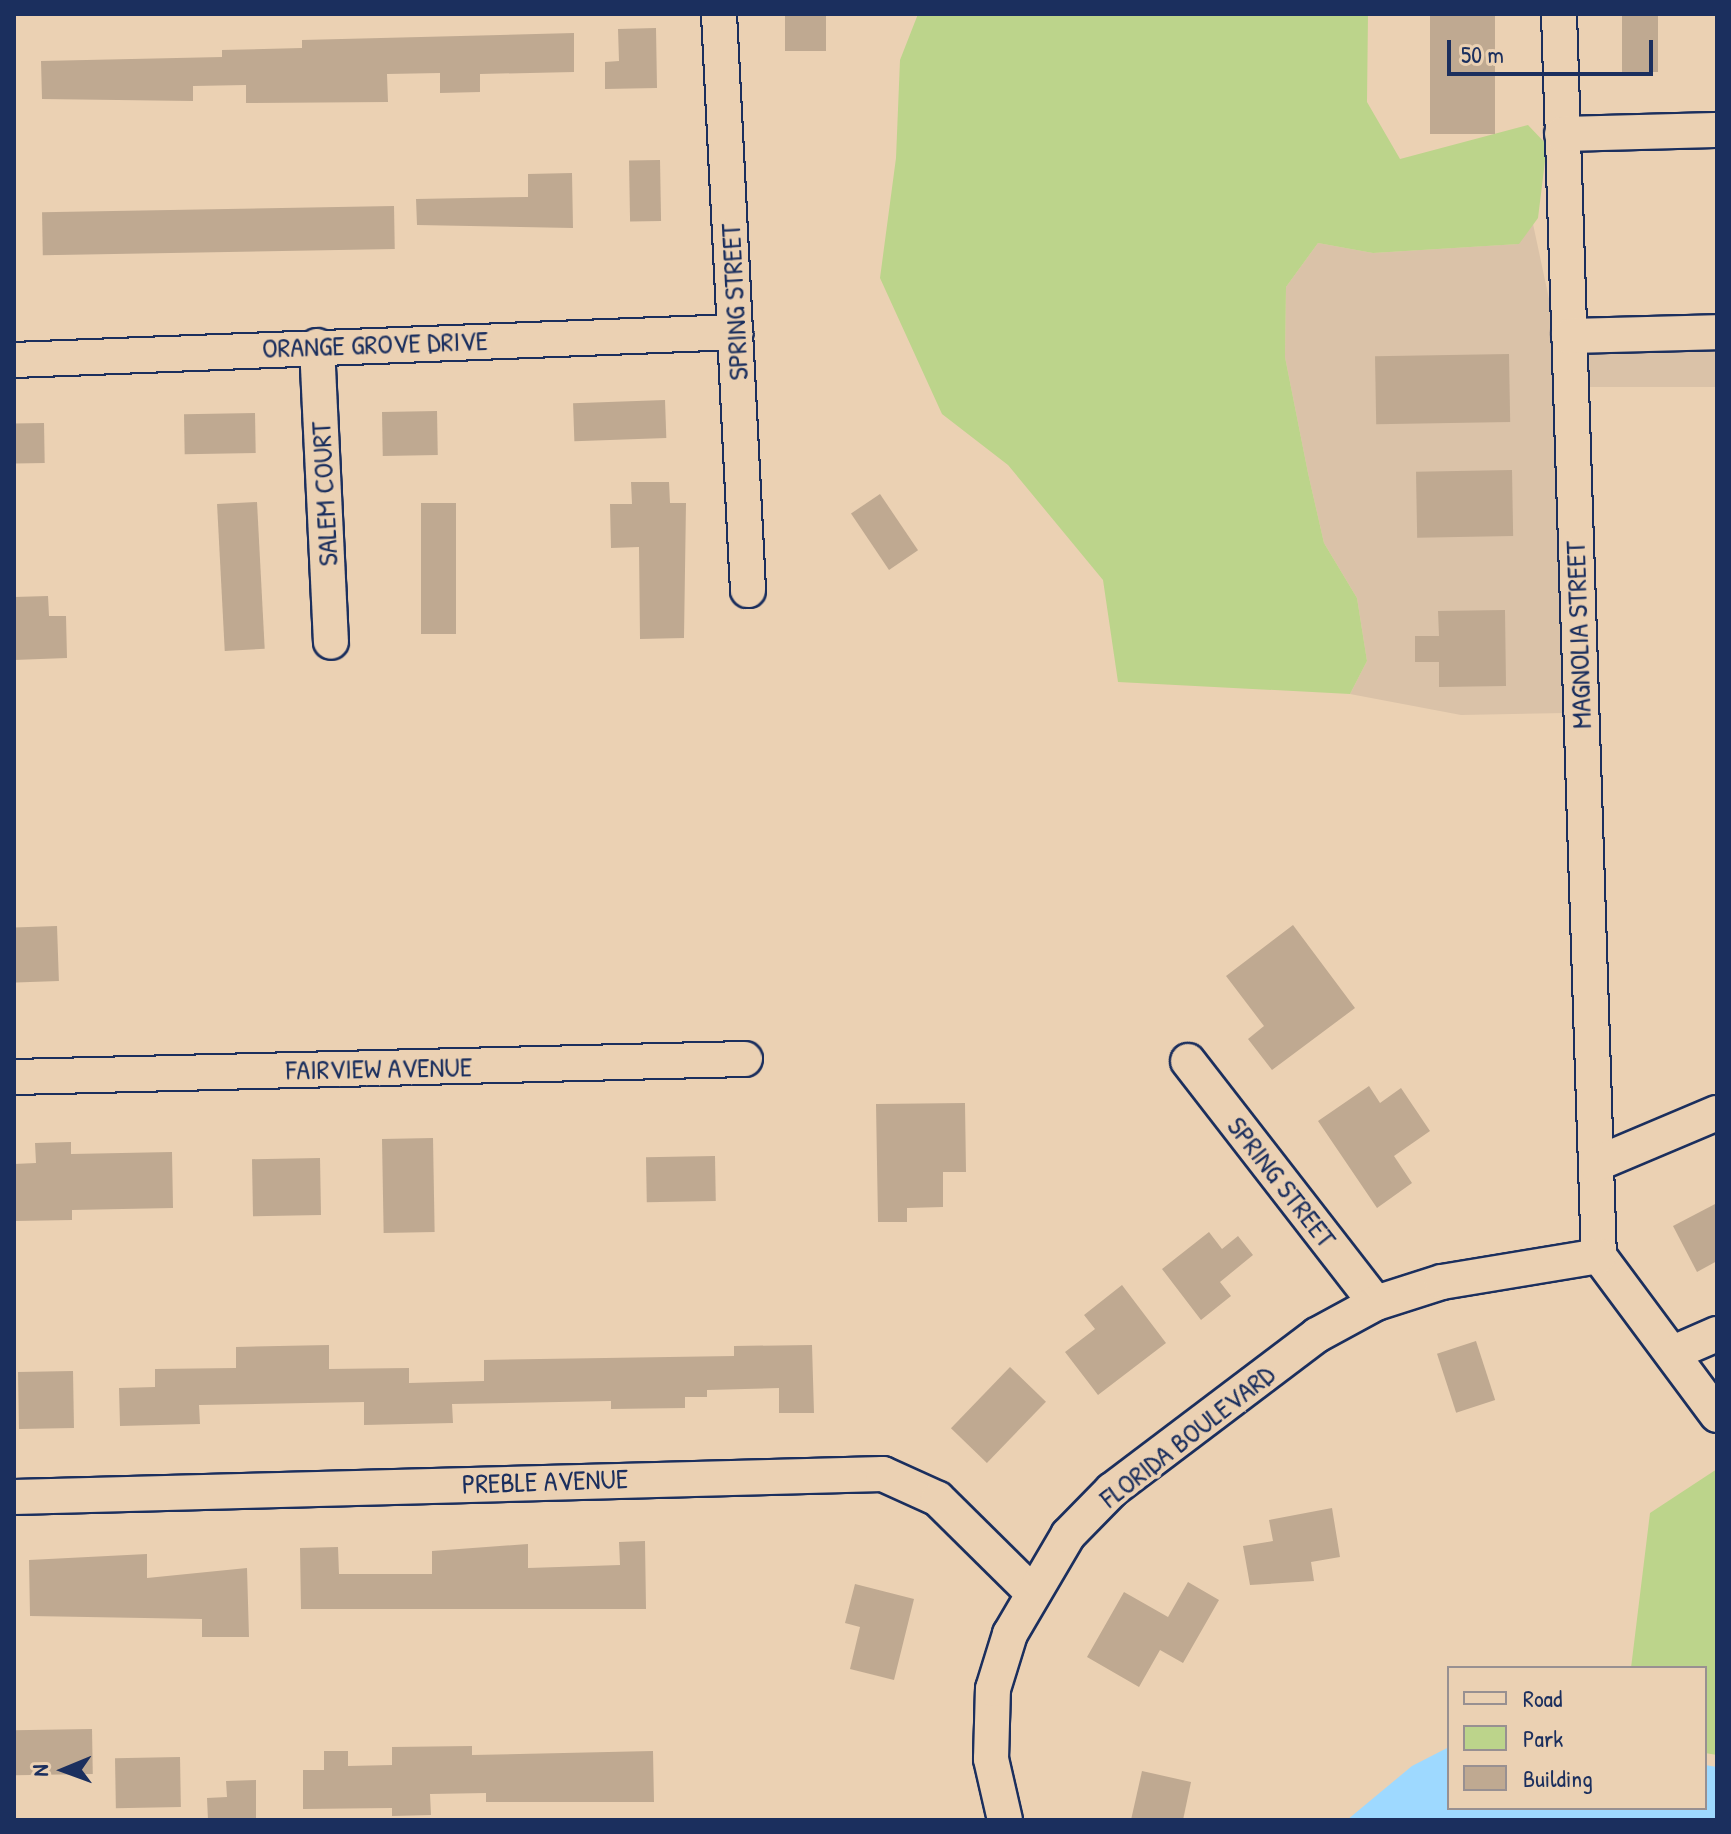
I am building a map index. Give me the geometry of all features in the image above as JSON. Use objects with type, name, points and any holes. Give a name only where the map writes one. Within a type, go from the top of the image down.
[{"type":"street","name":"SPRING STREET","points":[[719,14],[748,590]]},
{"type":"street","name":"MAGNOLIA STREET","points":[[1559,14],[1599,1256]]},
{"type":"street","points":[[1562,134],[1717,130]]},
{"type":"street","name":"ORANGE GROVE DRIVE","points":[[14,360],[735,332]]},
{"type":"street","points":[[1569,336],[1717,332]]},
{"type":"street","name":"SALEM COURT","points":[[317,346],[331,642]]},
{"type":"street","name":"FAIRVIEW AVENUE","points":[[14,1077],[745,1059]]},
{"type":"street","name":"SPRING STREET","points":[[1188,1061],[1376,1303]]},
{"type":"street","points":[[1596,1164],[1717,1113]]},
{"type":"street","points":[[1599,1256],[1717,1415]]},
{"type":"street","name":"FLORIDA BOULEVARD","points":[[1005,1820],[991,1759],[993,1689],[1031,1591],[1068,1535],[1112,1490],[1317,1335],[1376,1303],[1442,1282],[1599,1256]]},
{"type":"street","points":[[1673,1353],[1717,1334]]},
{"type":"street","name":"PREBLE AVENUE","points":[[14,1497],[883,1474],[938,1499],[1031,1591]]},
{"type":"shaded area","points":[[1533,224],[1552,313],[1565,713],[1461,715],[1350,694],[1367,661],[1357,598],[1324,543],[1308,473],[1285,357],[1286,287],[1318,243],[1373,253],[1518,244]]},
{"type":"shaded area","points":[[1585,346],[1717,346],[1717,387],[1585,387]]},
{"type":"green space","points":[[918,14],[1368,14],[1367,102],[1400,159],[1528,125],[1547,145],[1538,218],[1519,244],[1373,253],[1318,243],[1286,287],[1285,357],[1308,473],[1324,543],[1357,598],[1367,661],[1350,694],[1118,682],[1103,580],[1008,465],[942,414],[880,278],[896,158],[900,60]]},
{"type":"green space","points":[[1717,1469],[1717,1755],[1707,1753],[1707,1666],[1631,1666],[1650,1513]]},
{"type":"water","points":[[1447,1748],[1447,1810],[1707,1810],[1707,1765],[1717,1767],[1717,1820],[1347,1820],[1412,1766]]},
{"type":"building","points":[[785,14],[826,14],[826,51],[785,51]]},
{"type":"building","points":[[1430,14],[1495,14],[1495,134],[1430,134]]},
{"type":"building","points":[[1622,14],[1658,14],[1658,72],[1622,72]]},
{"type":"building","points":[[656,28],[657,88],[605,89],[605,62],[619,61],[618,29]]},
{"type":"building","points":[[574,33],[574,72],[480,74],[480,92],[440,93],[440,73],[387,74],[388,102],[246,103],[246,85],[193,86],[193,101],[42,99],[41,61],[222,57],[222,50],[302,48],[302,40]]},
{"type":"building","points":[[660,160],[661,221],[630,222],[629,161]]},
{"type":"building","points":[[572,173],[573,228],[417,225],[416,199],[528,197],[528,174]]},
{"type":"building","points":[[394,206],[395,249],[43,255],[42,212]]},
{"type":"building","points":[[1509,354],[1510,422],[1376,424],[1375,356]]},
{"type":"building","points":[[665,400],[666,438],[574,441],[573,403]]},
{"type":"building","points":[[437,411],[438,455],[383,456],[382,412]]},
{"type":"building","points":[[255,413],[256,453],[185,454],[184,414]]},
{"type":"building","points":[[44,423],[45,463],[15,464],[14,424]]},
{"type":"building","points":[[1512,470],[1513,536],[1417,538],[1416,472]]},
{"type":"building","points":[[631,482],[669,482],[670,503],[686,503],[684,638],[640,639],[639,547],[611,548],[610,504],[632,504]]},
{"type":"building","points":[[880,494],[918,550],[889,570],[851,514]]},
{"type":"building","points":[[257,502],[265,649],[225,651],[217,504]]},
{"type":"building","points":[[421,503],[456,503],[456,634],[421,634]]},
{"type":"building","points":[[48,596],[49,616],[66,616],[67,658],[14,660],[14,597]]},
{"type":"building","points":[[1505,610],[1506,686],[1439,687],[1439,662],[1415,662],[1415,636],[1439,636],[1438,611]]},
{"type":"building","points":[[1293,925],[1355,1008],[1272,1070],[1248,1039],[1264,1026],[1226,976]]},
{"type":"building","points":[[57,926],[59,981],[16,982],[14,928]]},
{"type":"building","points":[[1369,1086],[1380,1103],[1401,1088],[1430,1131],[1394,1156],[1412,1183],[1377,1208],[1318,1121]]},
{"type":"building","points":[[965,1103],[966,1172],[943,1172],[943,1207],[907,1208],[907,1222],[878,1222],[876,1104]]},
{"type":"building","points":[[433,1138],[435,1232],[384,1233],[382,1139]]},
{"type":"building","points":[[71,1142],[71,1154],[172,1152],[173,1208],[72,1210],[72,1220],[14,1221],[14,1164],[36,1163],[35,1143]]},
{"type":"building","points":[[715,1156],[716,1201],[647,1202],[646,1157]]},
{"type":"building","points":[[320,1158],[321,1215],[253,1216],[252,1159]]},
{"type":"building","points":[[1717,1203],[1717,1261],[1697,1272],[1673,1226]]},
{"type":"building","points":[[1209,1232],[1222,1249],[1238,1236],[1253,1255],[1220,1282],[1231,1296],[1201,1320],[1162,1269]]},
{"type":"building","points":[[1122,1285],[1166,1343],[1098,1395],[1065,1352],[1095,1329],[1084,1315]]},
{"type":"building","points":[[1476,1341],[1495,1400],[1456,1413],[1437,1354]]},
{"type":"building","points":[[329,1345],[329,1369],[409,1368],[409,1383],[484,1381],[484,1360],[734,1356],[734,1346],[812,1345],[814,1413],[779,1413],[779,1388],[707,1390],[707,1397],[685,1397],[685,1408],[611,1409],[611,1401],[452,1404],[453,1423],[364,1425],[364,1402],[199,1405],[200,1424],[120,1426],[119,1388],[155,1387],[155,1369],[236,1368],[236,1347]]},
{"type":"building","points":[[1010,1367],[1046,1402],[987,1463],[951,1428]]},
{"type":"building","points":[[73,1371],[74,1428],[19,1429],[18,1372]]},
{"type":"building","points":[[1332,1508],[1340,1557],[1311,1562],[1314,1581],[1250,1585],[1243,1546],[1273,1541],[1269,1520]]},
{"type":"building","points":[[645,1541],[646,1609],[301,1609],[300,1548],[338,1547],[339,1574],[432,1574],[432,1551],[528,1544],[528,1568],[620,1565],[619,1542]]},
{"type":"building","points":[[147,1554],[147,1578],[247,1568],[249,1637],[202,1637],[202,1619],[30,1616],[29,1560]]},
{"type":"building","points":[[1188,1582],[1219,1600],[1183,1663],[1160,1650],[1139,1687],[1087,1657],[1124,1592],[1168,1617]]},
{"type":"building","points":[[855,1584],[914,1599],[894,1680],[850,1669],[860,1627],[845,1623]]},
{"type":"building","points":[[92,1729],[93,1774],[15,1775],[14,1730]]},
{"type":"building","points":[[472,1746],[472,1755],[653,1751],[654,1802],[486,1802],[486,1793],[430,1794],[431,1815],[392,1816],[392,1808],[303,1809],[303,1770],[324,1770],[324,1751],[348,1751],[348,1766],[392,1765],[392,1747]]},
{"type":"building","points":[[180,1757],[181,1807],[116,1808],[115,1758]]},
{"type":"building","points":[[1142,1771],[1191,1782],[1183,1820],[1131,1820]]},
{"type":"building","points":[[256,1780],[256,1820],[208,1820],[207,1798],[227,1797],[226,1781]]}]
